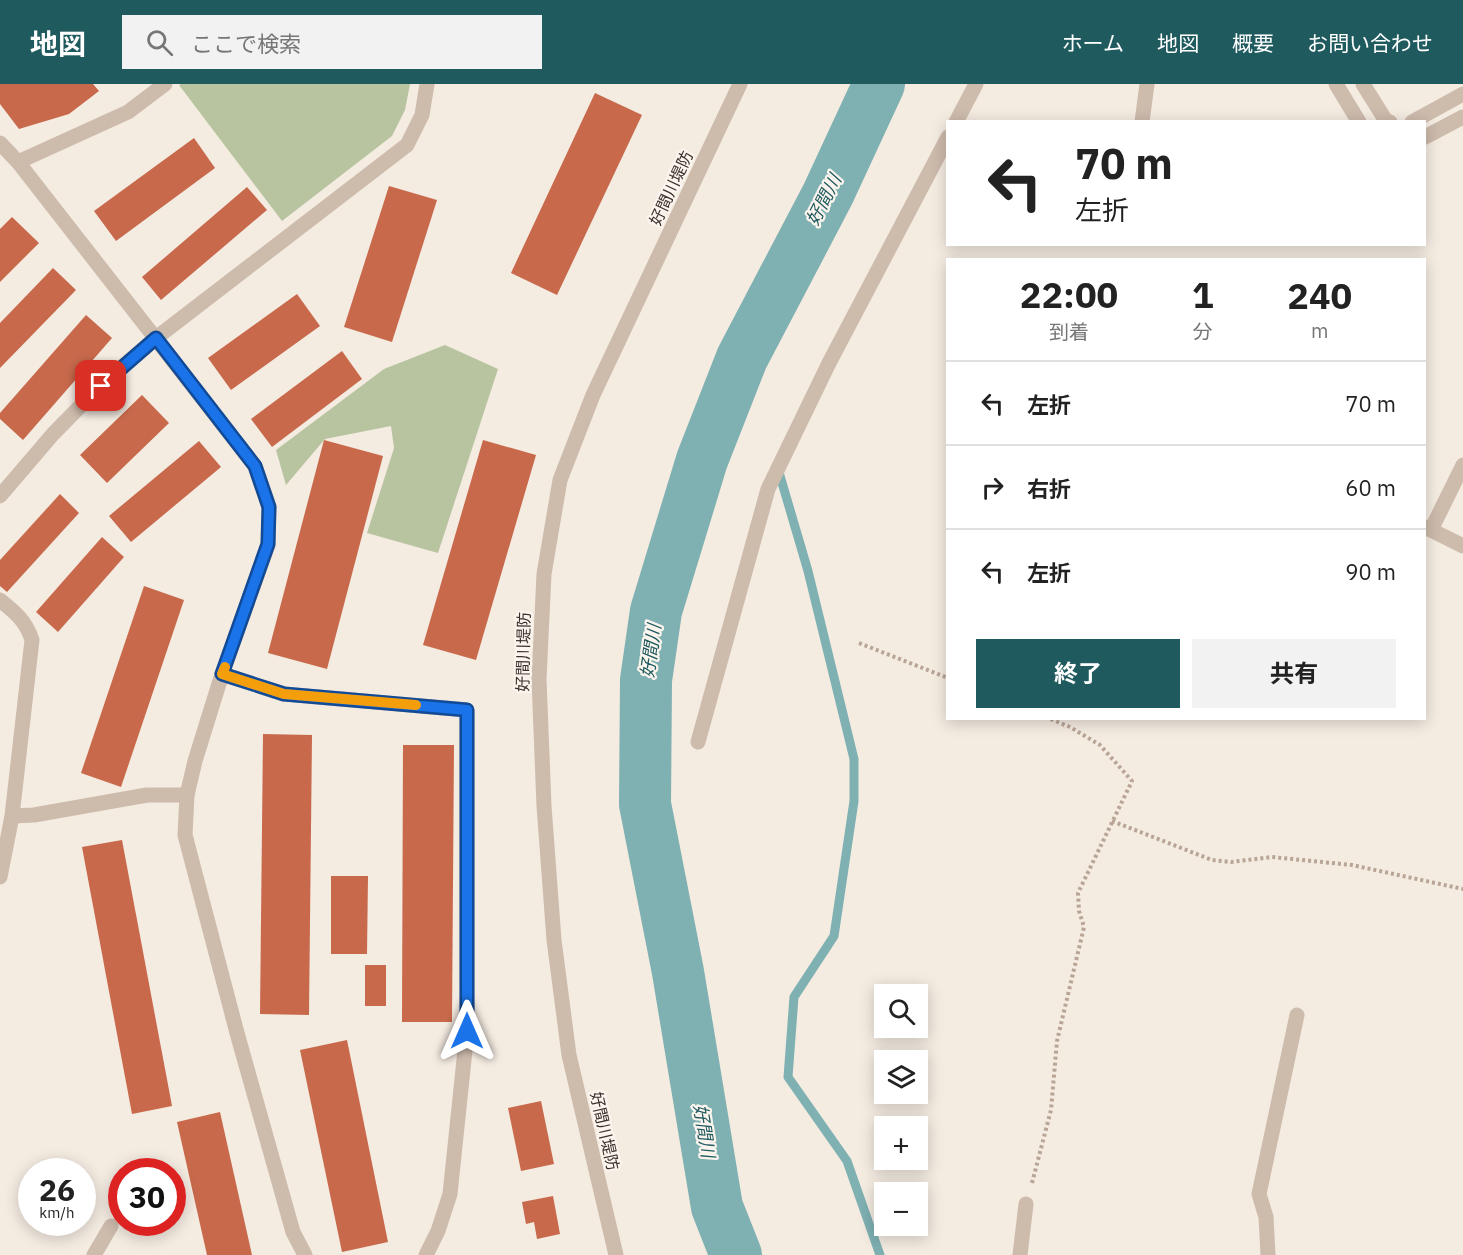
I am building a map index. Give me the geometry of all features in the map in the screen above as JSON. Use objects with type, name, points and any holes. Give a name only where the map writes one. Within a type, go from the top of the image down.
[{"type":"street","points":[[18,162],[128,112],[165,84]]},
{"type":"street","points":[[0,496],[53,434],[101,386],[156,338],[407,145],[422,115],[427,84]]},
{"type":"street","name":"好間川堤防","points":[[616,1255],[569,1055],[554,940],[544,806],[540,691],[544,574],[560,480],[593,395],[740,84]]},
{"type":"street","points":[[957,120],[976,84]]},
{"type":"street","points":[[1142,120],[1147,84]]},
{"type":"street","points":[[1336,84],[1358,120]]},
{"type":"street","points":[[1363,84],[1385,120]]},
{"type":"street","points":[[1416,120],[1463,94]]},
{"type":"street","points":[[1426,136],[1463,117]]},
{"type":"street","points":[[698,742],[768,489],[829,363],[946,141]]},
{"type":"street","points":[[0,143],[18,162],[255,466],[269,507],[268,544],[222,674],[186,795],[185,835],[293,1232],[305,1255]]},
{"type":"street","points":[[1463,465],[1428,528],[1463,546]]},
{"type":"street","points":[[0,600],[20,616],[28,627],[32,640],[12,816],[0,877]]},
{"type":"street","points":[[222,674],[284,694],[467,710],[467,1031],[450,1194],[438,1231],[426,1255]]},
{"type":"street","points":[[12,816],[34,815],[147,795],[186,795]]},
{"type":"street","points":[[1268,1255],[1266,1217],[1259,1194],[1297,1015]]},
{"type":"street","points":[[1020,1255],[1026,1204]]},
{"type":"street","points":[[94,1255],[108,1231]]},
{"type":"path","points":[[859,643],[946,677]]},
{"type":"path","points":[[1026,1204],[1051,1110],[1058,1041],[1084,927],[1079,911],[1078,893],[1132,781],[1100,745],[1070,727],[1053,720]]},
{"type":"path","points":[[1112,821],[1212,860],[1231,862],[1272,856],[1352,865],[1463,889]]},
{"type":"green space","points":[[410,84],[405,110],[392,136],[282,221],[179,85]]},
{"type":"green space","points":[[445,345],[498,369],[438,553],[367,533],[394,448],[391,426],[325,439],[286,485],[276,450],[384,369]]},
{"type":"building","points":[[0,84],[93,84],[99,91],[69,114],[19,129],[0,104]]},
{"type":"building","points":[[595,93],[642,115],[557,295],[511,273]]},
{"type":"building","points":[[194,138],[215,168],[116,241],[94,211]]},
{"type":"building","points":[[389,186],[437,200],[392,342],[344,327]]},
{"type":"building","points":[[247,187],[267,210],[161,300],[142,277]]},
{"type":"building","points":[[12,217],[39,243],[0,282],[0,229]]},
{"type":"building","points":[[53,268],[76,290],[0,368],[0,323]]},
{"type":"building","points":[[297,294],[320,326],[231,390],[208,358]]},
{"type":"building","points":[[86,315],[112,338],[23,440],[0,419],[0,413]]},
{"type":"building","points":[[342,351],[362,379],[272,447],[251,419]]},
{"type":"building","points":[[142,395],[169,423],[107,483],[80,455]]},
{"type":"building","points":[[324,440],[383,456],[327,669],[268,653]]},
{"type":"building","points":[[483,440],[536,455],[476,660],[423,645]]},
{"type":"building","points":[[199,441],[221,467],[131,542],[109,516]]},
{"type":"building","points":[[60,494],[79,513],[7,592],[0,586],[0,560]]},
{"type":"building","points":[[102,537],[124,557],[58,632],[36,612]]},
{"type":"building","points":[[144,586],[184,600],[121,787],[81,773]]},
{"type":"building","points":[[263,734],[312,735],[309,1015],[260,1014]]},
{"type":"building","points":[[403,745],[454,745],[452,1022],[402,1022]]},
{"type":"building","points":[[122,840],[172,1106],[132,1114],[82,847]]},
{"type":"building","points":[[331,876],[368,876],[367,954],[331,954]]},
{"type":"building","points":[[365,965],[386,965],[386,1006],[365,1006]]},
{"type":"building","points":[[347,1040],[388,1242],[342,1252],[300,1050]]},
{"type":"building","points":[[541,1101],[554,1164],[521,1171],[508,1108]]},
{"type":"building","points":[[220,1112],[252,1255],[207,1255],[177,1122]]},
{"type":"building","points":[[553,1196],[560,1234],[537,1239],[534,1222],[526,1224],[522,1202]]},
{"type":"waterway","name":"好間川","points":[[736,1255],[717,1207],[678,972],[645,804],[646,680],[656,611],[702,460],[742,358],[828,194],[879,84]]},
{"type":"waterway","points":[[778,469],[808,571],[854,759],[854,801],[834,936],[794,997],[788,1077],[847,1161],[880,1255]]},
{"type":"slow traffic","points":[[225,667],[222,674],[284,694],[416,705]]},
{"type":"route","points":[[101,386],[156,338],[255,466],[269,507],[268,544],[222,674],[284,694],[467,710],[467,1031]]}]
